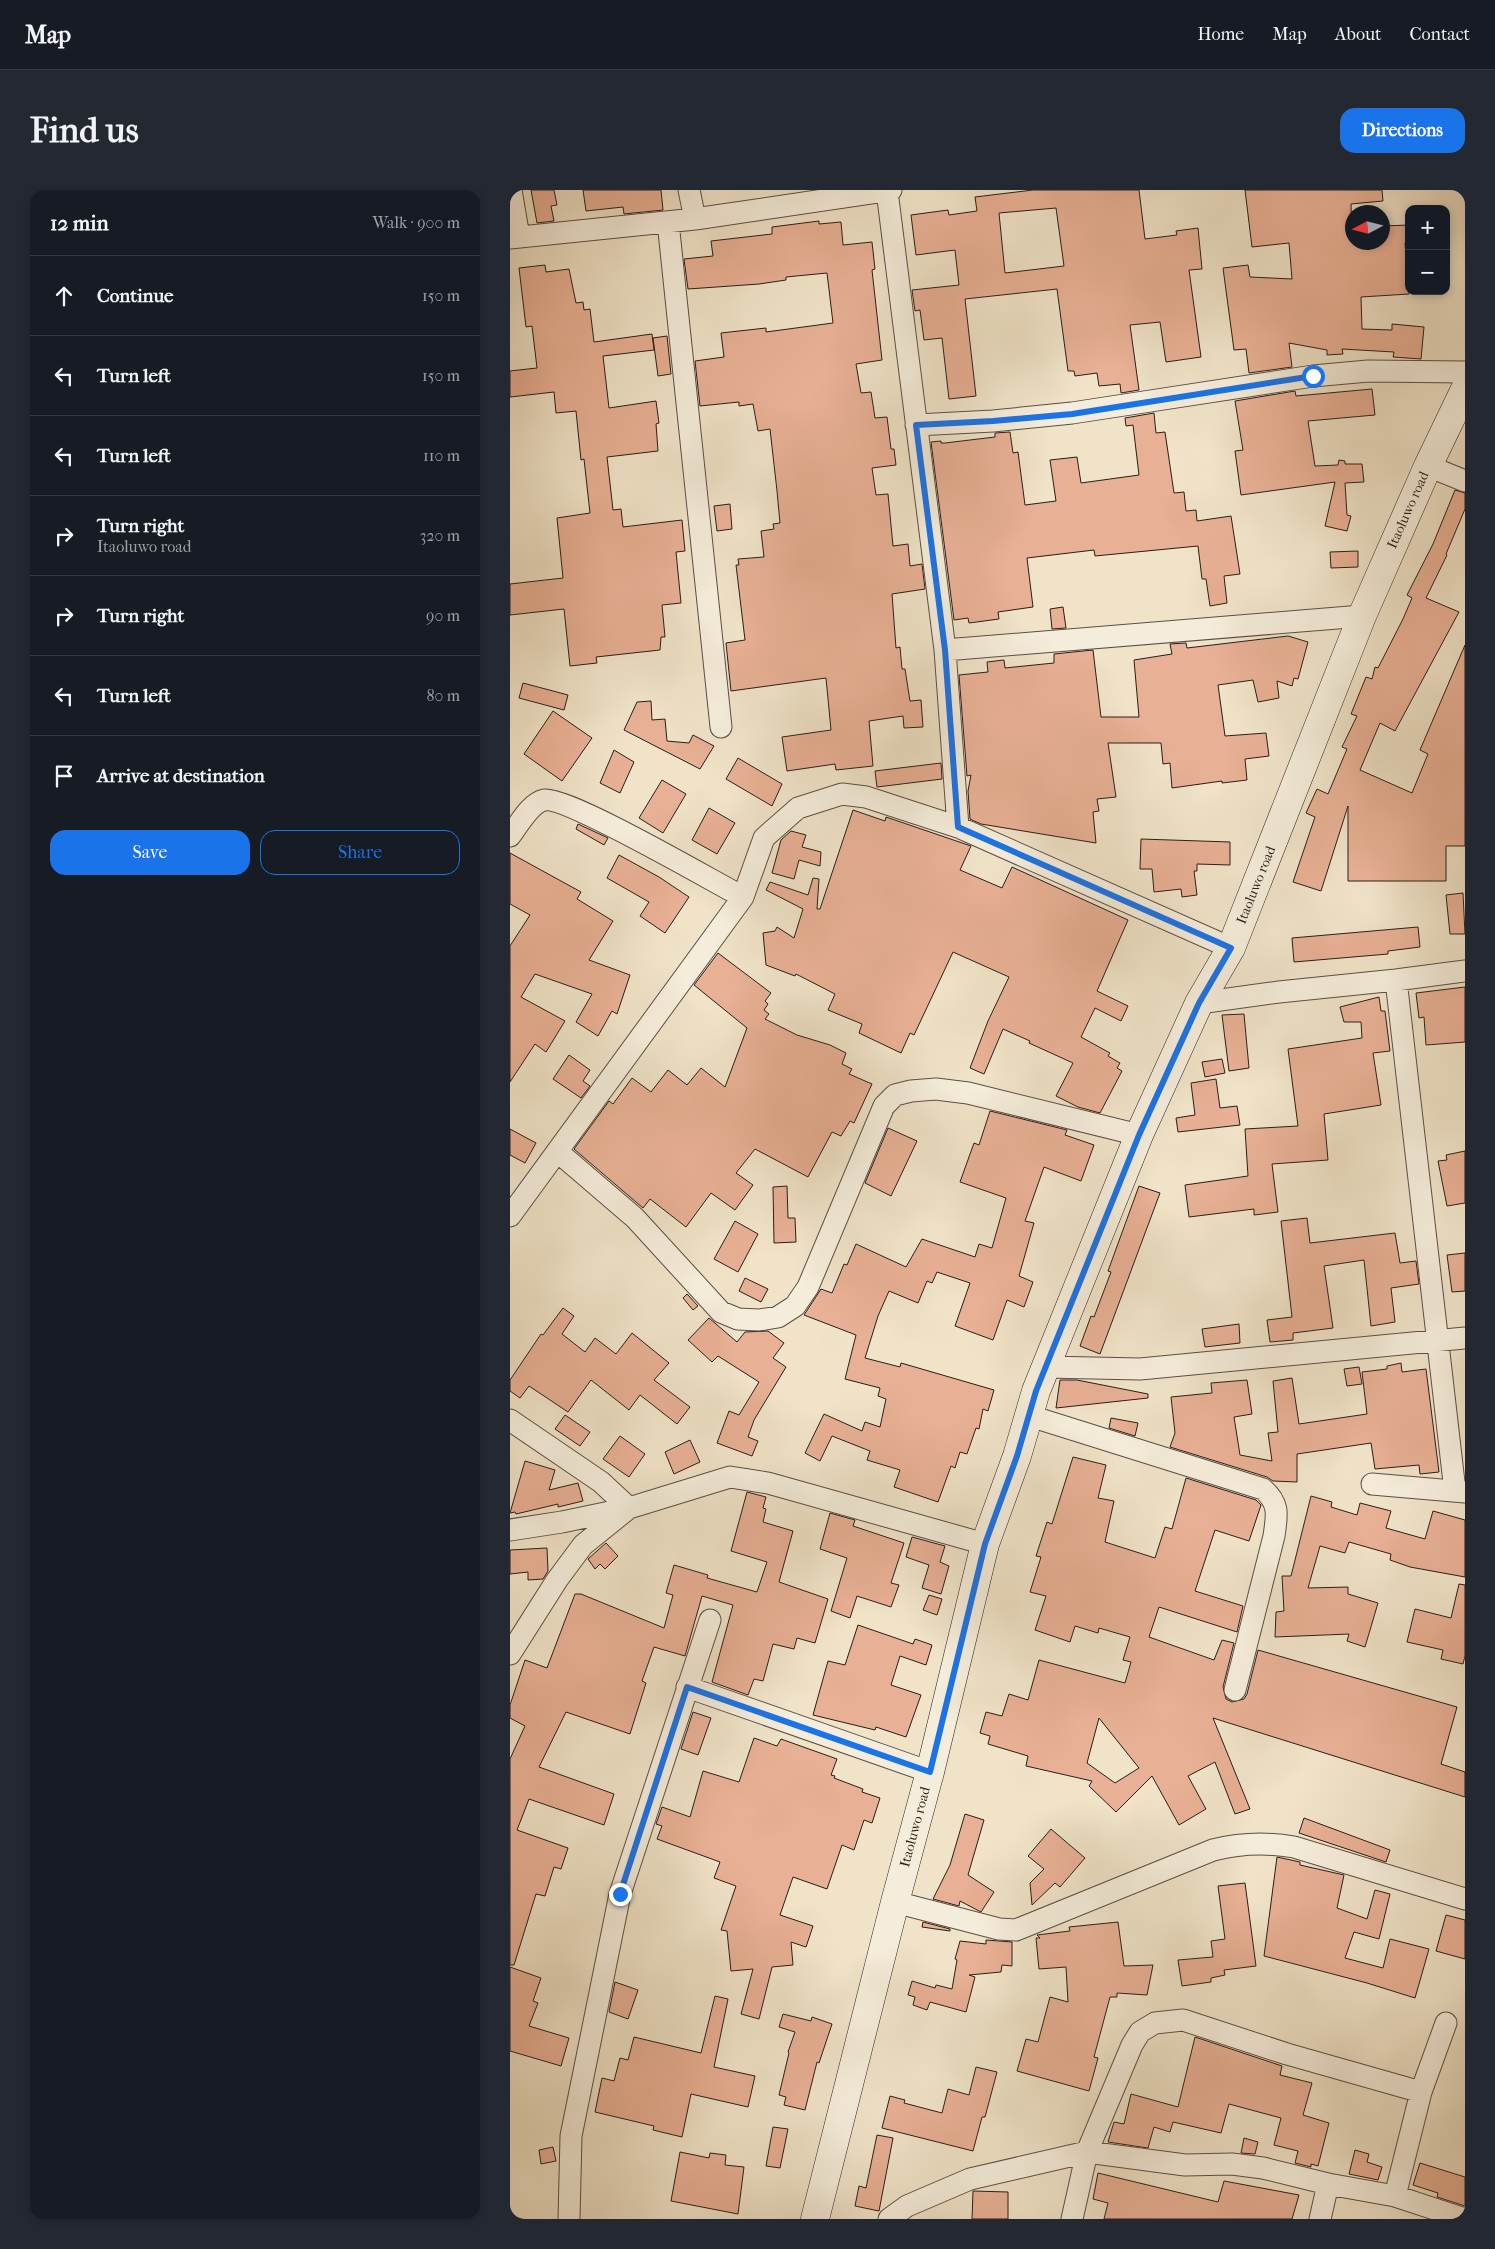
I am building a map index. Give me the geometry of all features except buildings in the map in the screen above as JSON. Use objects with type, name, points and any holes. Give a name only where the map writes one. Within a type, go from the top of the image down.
[{"type":"street","points":[[511,190],[514,238],[694,219],[891,190]]},
{"type":"street","points":[[689,190],[694,219]]},
{"type":"street","points":[[887,191],[945,650],[958,827]]},
{"type":"street","points":[[668,222],[721,727]]},
{"type":"street","points":[[916,425],[1072,414],[1313,376],[1368,371],[1465,372]]},
{"type":"street","name":"Itaoluwo road","points":[[815,2219],[895,1902],[930,1772],[985,1544],[1030,1416],[1036,1391],[1139,1135],[1199,1003],[1231,948],[1362,616],[1428,466],[1465,389]]},
{"type":"street","points":[[1428,466],[1465,481]]},
{"type":"street","points":[[945,650],[1362,616]]},
{"type":"street","points":[[510,1216],[743,897],[764,838],[798,808],[842,794],[866,797],[958,827],[1231,948]]},
{"type":"street","points":[[510,836],[533,806],[544,800],[557,802],[606,824],[743,897]]},
{"type":"street","points":[[1199,1003],[1465,971]]},
{"type":"street","points":[[1372,1484],[1460,1491],[1438,1342],[1396,980]]},
{"type":"street","points":[[558,1152],[635,1218],[721,1312],[738,1319],[759,1320],[778,1316],[795,1306],[808,1287],[884,1106],[895,1095],[911,1091],[936,1089],[968,1093],[1139,1135]]},
{"type":"street","points":[[1046,1368],[1140,1369],[1465,1338]]},
{"type":"street","points":[[1030,1416],[1263,1489],[1273,1498],[1277,1514],[1274,1536],[1235,1690]]},
{"type":"street","points":[[510,1420],[601,1482],[629,1508]]},
{"type":"street","points":[[510,1530],[562,1522],[629,1508],[730,1478],[768,1483],[985,1544]]},
{"type":"street","points":[[510,1654],[557,1580],[583,1545],[629,1508]]},
{"type":"street","points":[[569,2219],[571,2136],[620,1894],[710,1620]]},
{"type":"street","points":[[687,1687],[930,1772]]},
{"type":"street","points":[[895,1902],[999,1929],[1016,1930],[1213,1850],[1228,1846],[1269,1842],[1294,1847],[1465,1899]]},
{"type":"street","points":[[1072,2219],[1087,2152],[1132,2045],[1140,2032],[1155,2023],[1182,2020],[1286,2054],[1420,2092]]},
{"type":"street","points":[[1395,2196],[1420,2092],[1446,2023]]},
{"type":"street","points":[[889,2219],[907,2206],[970,2179],[1087,2152],[1185,2165],[1232,2164],[1263,2168],[1328,2184],[1395,2196],[1464,2219]]},
{"type":"street","points":[[1320,2219],[1328,2184]]},
{"type":"route","points":[[620,1894],[687,1687],[930,1772],[985,1544],[1017,1456],[1036,1391],[1139,1135],[1199,1003],[1231,948],[958,827],[945,650],[916,425],[1072,414],[1313,376]]}]
